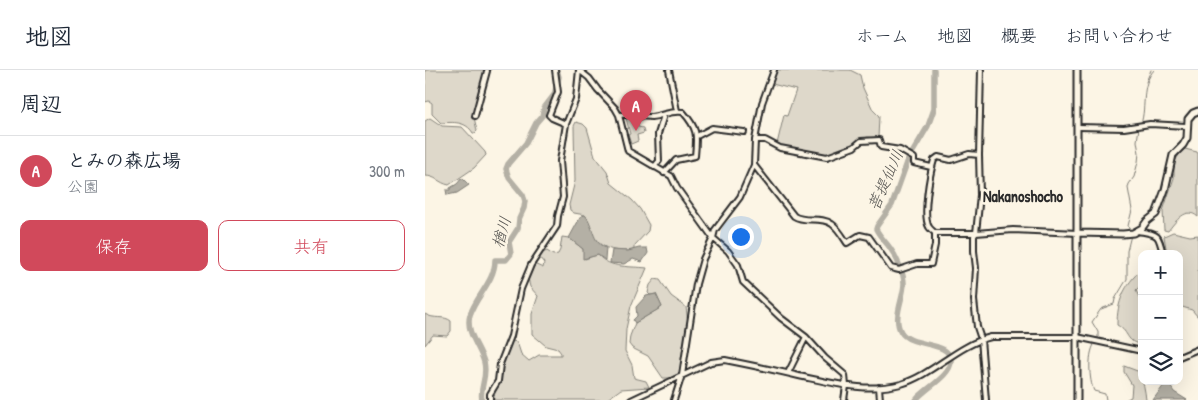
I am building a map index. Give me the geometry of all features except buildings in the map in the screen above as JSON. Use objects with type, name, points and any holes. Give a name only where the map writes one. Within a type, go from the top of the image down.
[{"type":"main road","points":[[1077,70],[1079,233],[1077,400]]},
{"type":"main road","points":[[1079,233],[1123,234],[1138,231],[1156,214],[1165,190],[1173,155],[1187,138],[1186,126],[1188,119],[1193,113],[1198,111]]},
{"type":"street","points":[[555,70],[558,92],[549,115],[567,124]]},
{"type":"street","points":[[490,400],[490,394],[498,381],[501,364],[511,336],[521,289],[531,265],[557,226],[563,197],[560,160],[567,124],[576,99],[579,70]]},
{"type":"street","points":[[579,70],[589,78],[597,90],[615,108],[619,115],[628,151],[671,176],[677,188],[713,238],[728,251],[738,265],[743,282],[781,318],[806,337],[825,358],[845,375],[844,400]]},
{"type":"street","points":[[669,70],[677,111]]},
{"type":"street","points":[[674,400],[682,375],[696,284],[703,259],[715,230],[740,197],[754,165],[755,140],[762,103],[774,70]]},
{"type":"street","points":[[981,70],[980,195],[976,234],[974,236],[976,268],[974,300],[977,327],[981,339],[986,400]]},
{"type":"street","points":[[475,116],[487,71]]},
{"type":"street","points":[[619,115],[630,114],[651,117],[677,111],[683,112],[691,121],[697,136],[695,156],[676,160],[664,173]]},
{"type":"street","points":[[654,166],[659,161],[658,134],[664,115]]},
{"type":"street","points":[[1078,127],[1124,128],[1150,124],[1186,126]]},
{"type":"street","points":[[697,136],[712,128],[744,132]]},
{"type":"street","points":[[755,140],[765,140],[780,148],[827,157],[854,147],[861,142],[879,140],[881,147],[904,151],[914,158],[915,163],[931,167]]},
{"type":"street","points":[[979,155],[969,154],[951,160],[935,158],[927,187],[928,223],[935,233],[976,234],[1013,230],[1079,233]]},
{"type":"street","points":[[754,165],[794,216],[798,219],[819,219],[833,224],[847,243],[860,234],[869,237],[891,268],[899,270],[917,264],[931,264],[935,245],[935,233]]},
{"type":"street","points":[[1138,231],[1159,237],[1162,250]]},
{"type":"street","points":[[631,400],[711,362],[725,360],[846,386],[879,387],[901,384],[923,375],[965,346],[991,336],[1077,338],[1138,350]]},
{"type":"street","points":[[788,373],[806,337]]},
{"type":"street","points":[[1183,355],[1198,349]]},
{"type":"street","points":[[879,387],[880,400]]},
{"type":"shaded area","points":[[425,70],[486,70],[474,117],[477,131],[475,133],[463,124],[441,123],[432,114],[432,103],[429,101],[425,102]]},
{"type":"shaded area","points":[[777,70],[850,70],[860,75],[863,88],[873,110],[879,116],[878,138],[867,137],[830,155],[781,147],[777,144],[784,115],[787,116],[796,90],[772,84]]},
{"type":"shaded area","points":[[625,114],[638,116],[638,127],[643,128],[644,133],[637,135],[638,141],[631,144],[628,135],[630,134]]},
{"type":"shaded area","points":[[430,118],[442,126],[462,127],[486,155],[474,168],[449,185],[432,177],[425,176],[425,121]]},
{"type":"shaded area","points":[[576,122],[583,124],[587,128],[595,156],[607,171],[611,183],[632,200],[640,209],[649,225],[648,231],[634,246],[634,250],[617,251],[606,248],[594,237],[585,215],[574,213],[570,210],[569,205],[575,181],[574,126]]},
{"type":"shaded area","points":[[1185,149],[1197,152],[1198,154],[1198,217],[1194,214],[1185,214],[1168,231],[1164,230],[1163,211],[1174,178],[1174,163]]},
{"type":"shaded area","points":[[462,178],[469,185],[457,193],[447,195],[446,190],[450,190]]},
{"type":"shaded area","points":[[585,215],[595,238],[606,248],[605,260],[598,255],[583,259],[583,249],[569,238],[581,216]]},
{"type":"shaded area","points":[[1173,232],[1190,236],[1198,235],[1198,317],[1192,310],[1183,307],[1183,250],[1166,250],[1164,236]]},
{"type":"shaded area","points":[[562,237],[569,238],[583,249],[585,259],[598,255],[608,263],[615,265],[647,268],[631,306],[626,329],[625,351],[632,365],[634,378],[646,381],[649,387],[621,389],[606,400],[494,400],[501,376],[502,364],[512,341],[517,342],[521,354],[529,361],[539,355],[561,355],[558,349],[546,346],[532,334],[532,314],[538,296],[530,287],[528,278],[534,264],[543,268],[544,263],[539,257],[540,254],[547,251],[553,255],[558,254]]},
{"type":"shaded area","points":[[647,248],[648,253],[642,262],[633,259],[624,264],[610,263],[612,250],[628,251]]},
{"type":"shaded area","points":[[1138,273],[1138,288],[1136,290],[1138,295],[1138,344],[1132,341],[1117,325],[1120,301],[1126,288]]},
{"type":"shaded area","points":[[655,279],[660,280],[671,296],[686,307],[688,323],[681,372],[670,378],[663,378],[648,356],[632,348],[629,344],[635,323],[662,307],[656,294],[650,295],[648,293],[650,285]]},
{"type":"shaded area","points":[[656,294],[662,307],[635,323],[633,320],[637,316],[636,307],[646,296]]},
{"type":"shaded area","points":[[425,314],[451,321],[451,331],[447,336],[433,335],[425,345]]},
{"type":"shaded area","points":[[1124,366],[1138,371],[1138,385],[1144,385],[1146,400],[1125,400],[1131,397],[1132,385],[1124,372]]},
{"type":"shaded area","points":[[1164,385],[1170,385],[1174,392],[1187,400],[1153,400]]},
{"type":"waterway","name":"楢川","points":[[482,400],[485,368],[482,356],[471,333],[470,315],[476,301],[489,282],[495,260],[506,260],[511,254],[509,242],[518,228],[525,201],[523,195],[509,178],[506,169],[526,143],[536,123],[542,116],[544,108],[554,95],[559,77],[557,70]]},
{"type":"waterway","name":"菩提仙川","points":[[916,400],[947,372],[951,361],[949,354],[944,350],[913,340],[901,332],[898,314],[904,289],[903,274],[895,255],[876,229],[892,205],[908,160],[928,126],[934,109],[934,70]]},
{"type":"waterway","points":[[1146,82],[1151,70]]},
{"type":"waterway","points":[[1141,124],[1145,89],[1154,70]]},
{"type":"waterway","points":[[1130,231],[1128,226],[1132,210],[1128,188],[1134,177],[1138,162],[1137,141],[1139,128]]},
{"type":"waterway","points":[[1098,339],[1098,332],[1092,322],[1101,309],[1114,304],[1127,279],[1127,251],[1131,235]]},
{"type":"waterway","points":[[1096,342],[1090,359],[1091,380],[1094,391],[1105,394],[1106,400]]},
{"type":"place","name":"とみの森広場","points":[[636,131]]},
{"type":"district","name":"Nakanoshocho","points":[[1023,196]]}]
